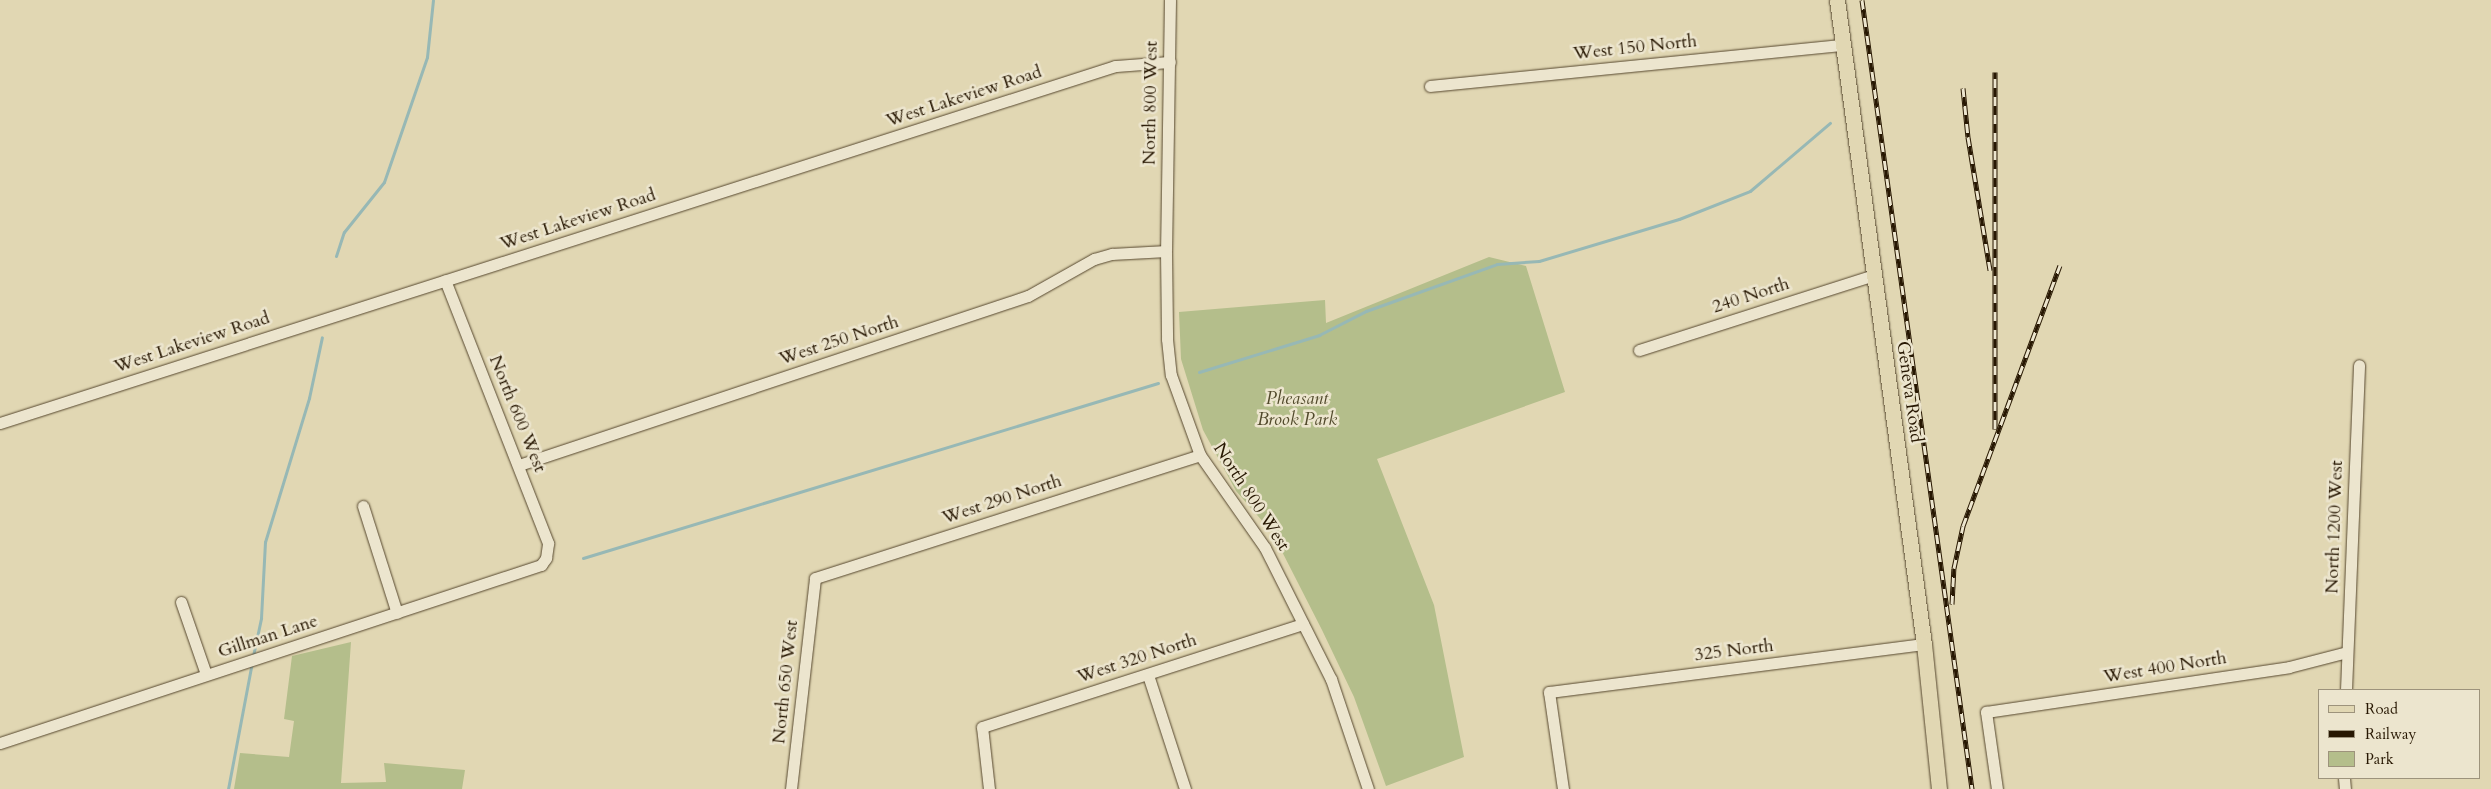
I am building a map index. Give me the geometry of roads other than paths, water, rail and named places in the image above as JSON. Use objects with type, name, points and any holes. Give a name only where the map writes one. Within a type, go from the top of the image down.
[{"type":"main road","name":"Geneva Road","points":[[1837,0],[1924,644],[1939,789]]},
{"type":"street","name":"North 800 West","points":[[1170,0],[1166,252],[1167,339],[1171,375],[1200,455],[1265,548],[1331,679],[1368,789]]},
{"type":"street","name":"West 150 North","points":[[1430,86],[1843,45]]},
{"type":"street","name":"West Lakeview Road","points":[[0,423],[1115,66],[1170,62]]},
{"type":"street","name":"West 250 North","points":[[519,464],[1028,296],[1094,260],[1112,254],[1166,252]]},
{"type":"street","name":"240 North","points":[[1639,350],[1874,275]]},
{"type":"street","name":"North 600 West","points":[[445,280],[519,464],[548,543],[544,561]]},
{"type":"street","name":"North 1200 West","points":[[2346,689],[2359,365]]},
{"type":"street","name":"West 290 North","points":[[815,578],[1200,455]]},
{"type":"street","points":[[363,506],[397,613]]},
{"type":"street","name":"Gillman Lane","points":[[0,743],[397,613],[540,565],[544,561]]},
{"type":"street","name":"North 650 West","points":[[791,789],[815,578]]},
{"type":"street","points":[[181,602],[206,674]]},
{"type":"street","name":"West 320 North","points":[[989,789],[982,726],[1148,675],[1303,624]]},
{"type":"street","name":"325 North","points":[[1563,789],[1549,692],[1924,644]]},
{"type":"street","name":"West 400 North","points":[[1997,789],[1986,712],[2289,667],[2347,652]]},
{"type":"street","points":[[1148,675],[1185,789]]},
{"type":"waterway","points":[[336,256],[344,232],[384,182],[427,57],[433,0]]},
{"type":"waterway","points":[[1199,372],[1319,335],[1366,311],[1497,264],[1539,261],[1679,219],[1750,191],[1830,123]]},
{"type":"waterway","points":[[253,656],[261,618],[265,542],[309,398],[322,337]]},
{"type":"waterway","points":[[583,558],[1158,383]]},
{"type":"waterway","points":[[228,789],[252,662]]},
{"type":"railway","points":[[1862,0],[1972,789]]},
{"type":"railway","points":[[1995,72],[1995,429]]},
{"type":"railway","points":[[1963,88],[1968,137],[1990,270]]},
{"type":"railway","points":[[1952,604],[1954,568],[1963,526],[2060,265]]},
{"type":"park label","name":"Pheasant Brook Park","points":[[1297,410]]}]
